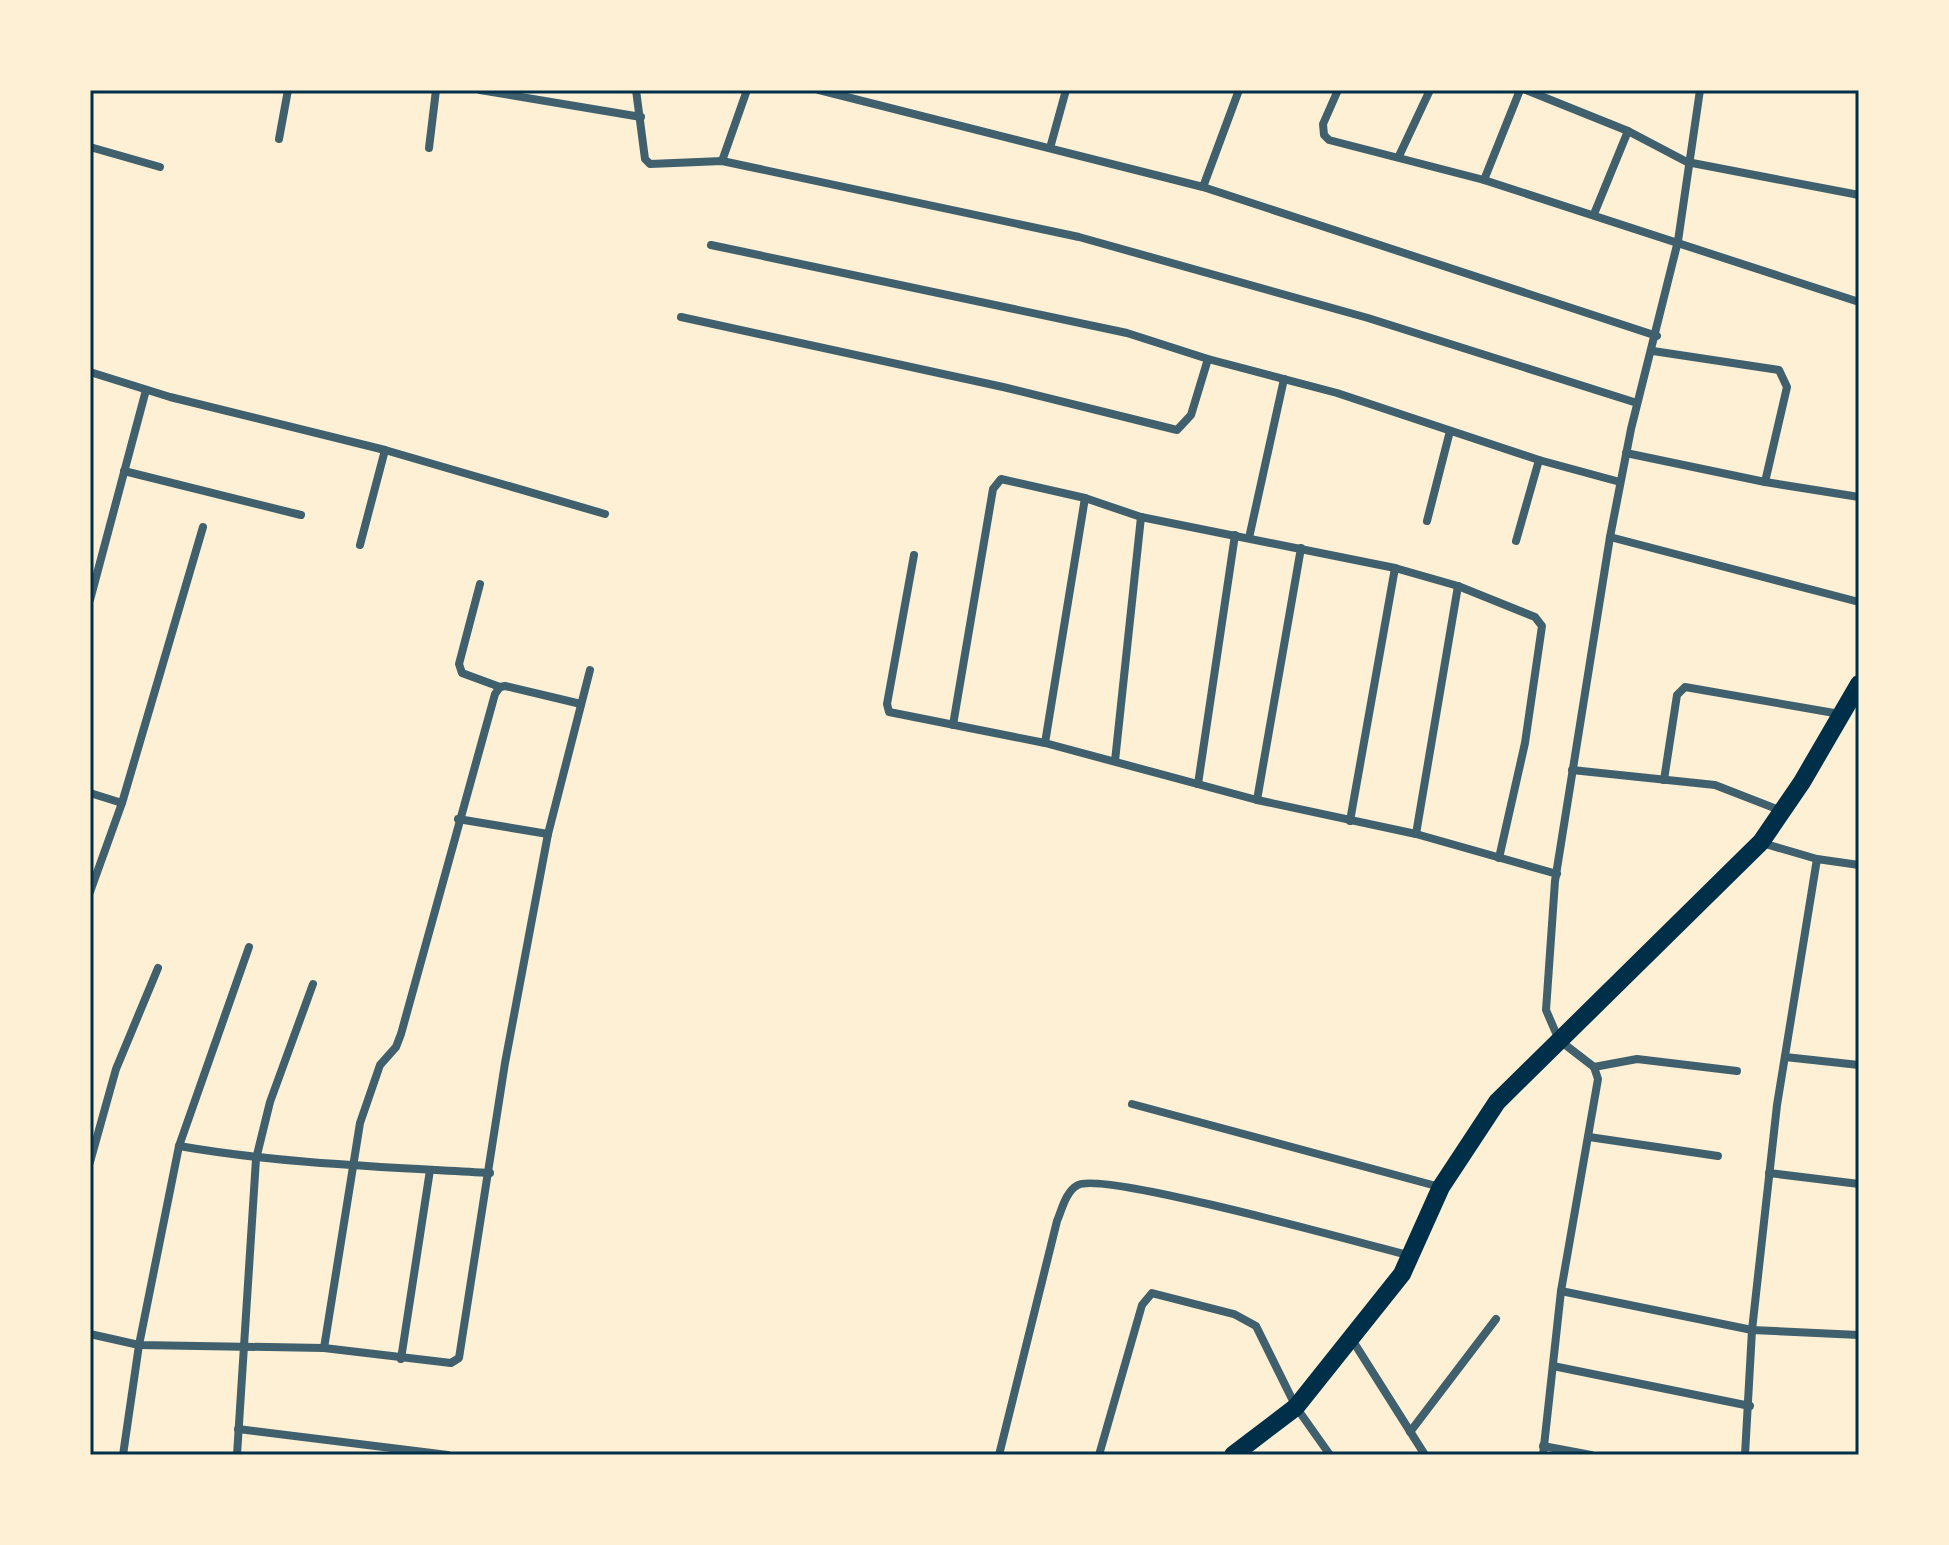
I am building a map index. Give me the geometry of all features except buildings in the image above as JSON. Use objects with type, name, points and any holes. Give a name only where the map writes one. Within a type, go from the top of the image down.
[{"type":"main road","points":[[1233,1455],[1296,1407],[1402,1274],[1441,1187],[1497,1102],[1761,842],[1859,684]]},
{"type":"street","points":[[279,139],[288,90]]},
{"type":"street","points":[[429,148],[436,90]]},
{"type":"street","points":[[480,90],[513,93],[641,117]]},
{"type":"street","points":[[636,90],[645,159],[650,164],[722,161],[1079,237],[1368,318],[1637,403]]},
{"type":"street","points":[[722,161],[747,90]]},
{"type":"street","points":[[819,90],[1203,187],[1657,336]]},
{"type":"street","points":[[1050,148],[1066,90]]},
{"type":"street","points":[[1203,187],[1239,90]]},
{"type":"street","points":[[1338,90],[1323,124],[1324,135],[1329,140],[1484,180],[1859,302]]},
{"type":"street","points":[[1399,156],[1430,90]]},
{"type":"street","points":[[1484,180],[1523,90],[1628,131],[1687,162],[1859,195]]},
{"type":"street","points":[[1591,1455],[1543,1450],[1561,1291],[1597,1092],[1594,1067],[1559,1040],[1548,1020],[1545,1000],[1557,874],[1610,537],[1637,403],[1657,336],[1678,241],[1687,162],[1700,90]]},
{"type":"street","points":[[1594,214],[1628,131]]},
{"type":"street","points":[[90,147],[160,167]]},
{"type":"street","points":[[711,245],[1127,333],[1620,482]]},
{"type":"street","points":[[681,317],[1003,387],[1177,430],[1191,415],[1208,359]]},
{"type":"street","points":[[1653,351],[1779,370],[1784,374],[1787,387],[1765,482]]},
{"type":"street","points":[[90,372],[146,390],[385,450],[605,514]]},
{"type":"street","points":[[1249,538],[1284,379]]},
{"type":"street","points":[[90,600],[146,390]]},
{"type":"street","points":[[1427,521],[1450,431]]},
{"type":"street","points":[[360,545],[385,450]]},
{"type":"street","points":[[1626,453],[1765,482],[1859,497]]},
{"type":"street","points":[[1516,541],[1539,460]]},
{"type":"street","points":[[124,471],[301,515]]},
{"type":"street","points":[[953,725],[993,489],[997,482],[1007,478],[1085,498],[1141,517],[1395,568],[1458,586],[1535,617],[1542,626],[1525,743],[1499,858]]},
{"type":"street","points":[[1045,743],[1085,498]]},
{"type":"street","points":[[1115,761],[1141,517]]},
{"type":"street","points":[[90,892],[122,803],[203,527]]},
{"type":"street","points":[[1198,784],[1235,535]]},
{"type":"street","points":[[1610,537],[1859,602]]},
{"type":"street","points":[[1257,800],[1301,548]]},
{"type":"street","points":[[914,555],[887,708],[894,714],[1045,743],[1257,800],[1416,834],[1557,874]]},
{"type":"street","points":[[1350,821],[1395,568]]},
{"type":"street","points":[[480,584],[459,664],[462,673],[500,687],[581,704]]},
{"type":"street","points":[[1416,834],[1458,586]]},
{"type":"street","points":[[90,1334],[139,1345],[244,1344],[324,1348],[451,1363],[459,1358],[505,1063],[548,834],[590,670]]},
{"type":"street","points":[[324,1348],[360,1123],[380,1065],[396,1047],[401,1034],[458,819],[500,687]]},
{"type":"street","points":[[1664,780],[1677,695],[1685,687],[1841,714]]},
{"type":"street","points":[[1572,770],[1715,785],[1782,811]]},
{"type":"street","points":[[90,793],[122,803]]},
{"type":"street","points":[[458,819],[548,834]]},
{"type":"street","points":[[1761,842],[1817,859],[1859,865]]},
{"type":"street","points":[[1745,1455],[1752,1330],[1769,1173],[1817,859]]},
{"type":"street","points":[[123,1455],[139,1345],[179,1146],[249,947]]},
{"type":"street","points":[[90,1162],[116,1069],[158,968]]},
{"type":"street","points":[[237,1455],[256,1159],[270,1102],[313,984]]},
{"type":"street","points":[[1785,1057],[1859,1065]]},
{"type":"street","points":[[1594,1067],[1637,1059],[1737,1071]]},
{"type":"street","points":[[1132,1104],[1441,1187]]},
{"type":"street","points":[[1589,1137],[1718,1156]]},
{"type":"street","points":[[179,1146],[256,1159],[351,1168],[490,1173]]},
{"type":"street","points":[[401,1359],[430,1170]]},
{"type":"street","points":[[1769,1173],[1859,1184]]},
{"type":"street","points":[[999,1455],[1057,1221],[1068,1194],[1077,1185],[1091,1181],[1155,1193],[1411,1256]]},
{"type":"street","points":[[1561,1291],[1752,1330],[1859,1335]]},
{"type":"street","points":[[1099,1455],[1142,1305],[1152,1293],[1234,1314],[1256,1326],[1296,1407],[1330,1455]]},
{"type":"street","points":[[1410,1432],[1496,1319]]},
{"type":"street","points":[[1351,1338],[1425,1455]]},
{"type":"street","points":[[1553,1366],[1750,1406]]},
{"type":"street","points":[[238,1429],[448,1455]]},
{"type":"street","points":[[343,1455],[344,1442]]}]
